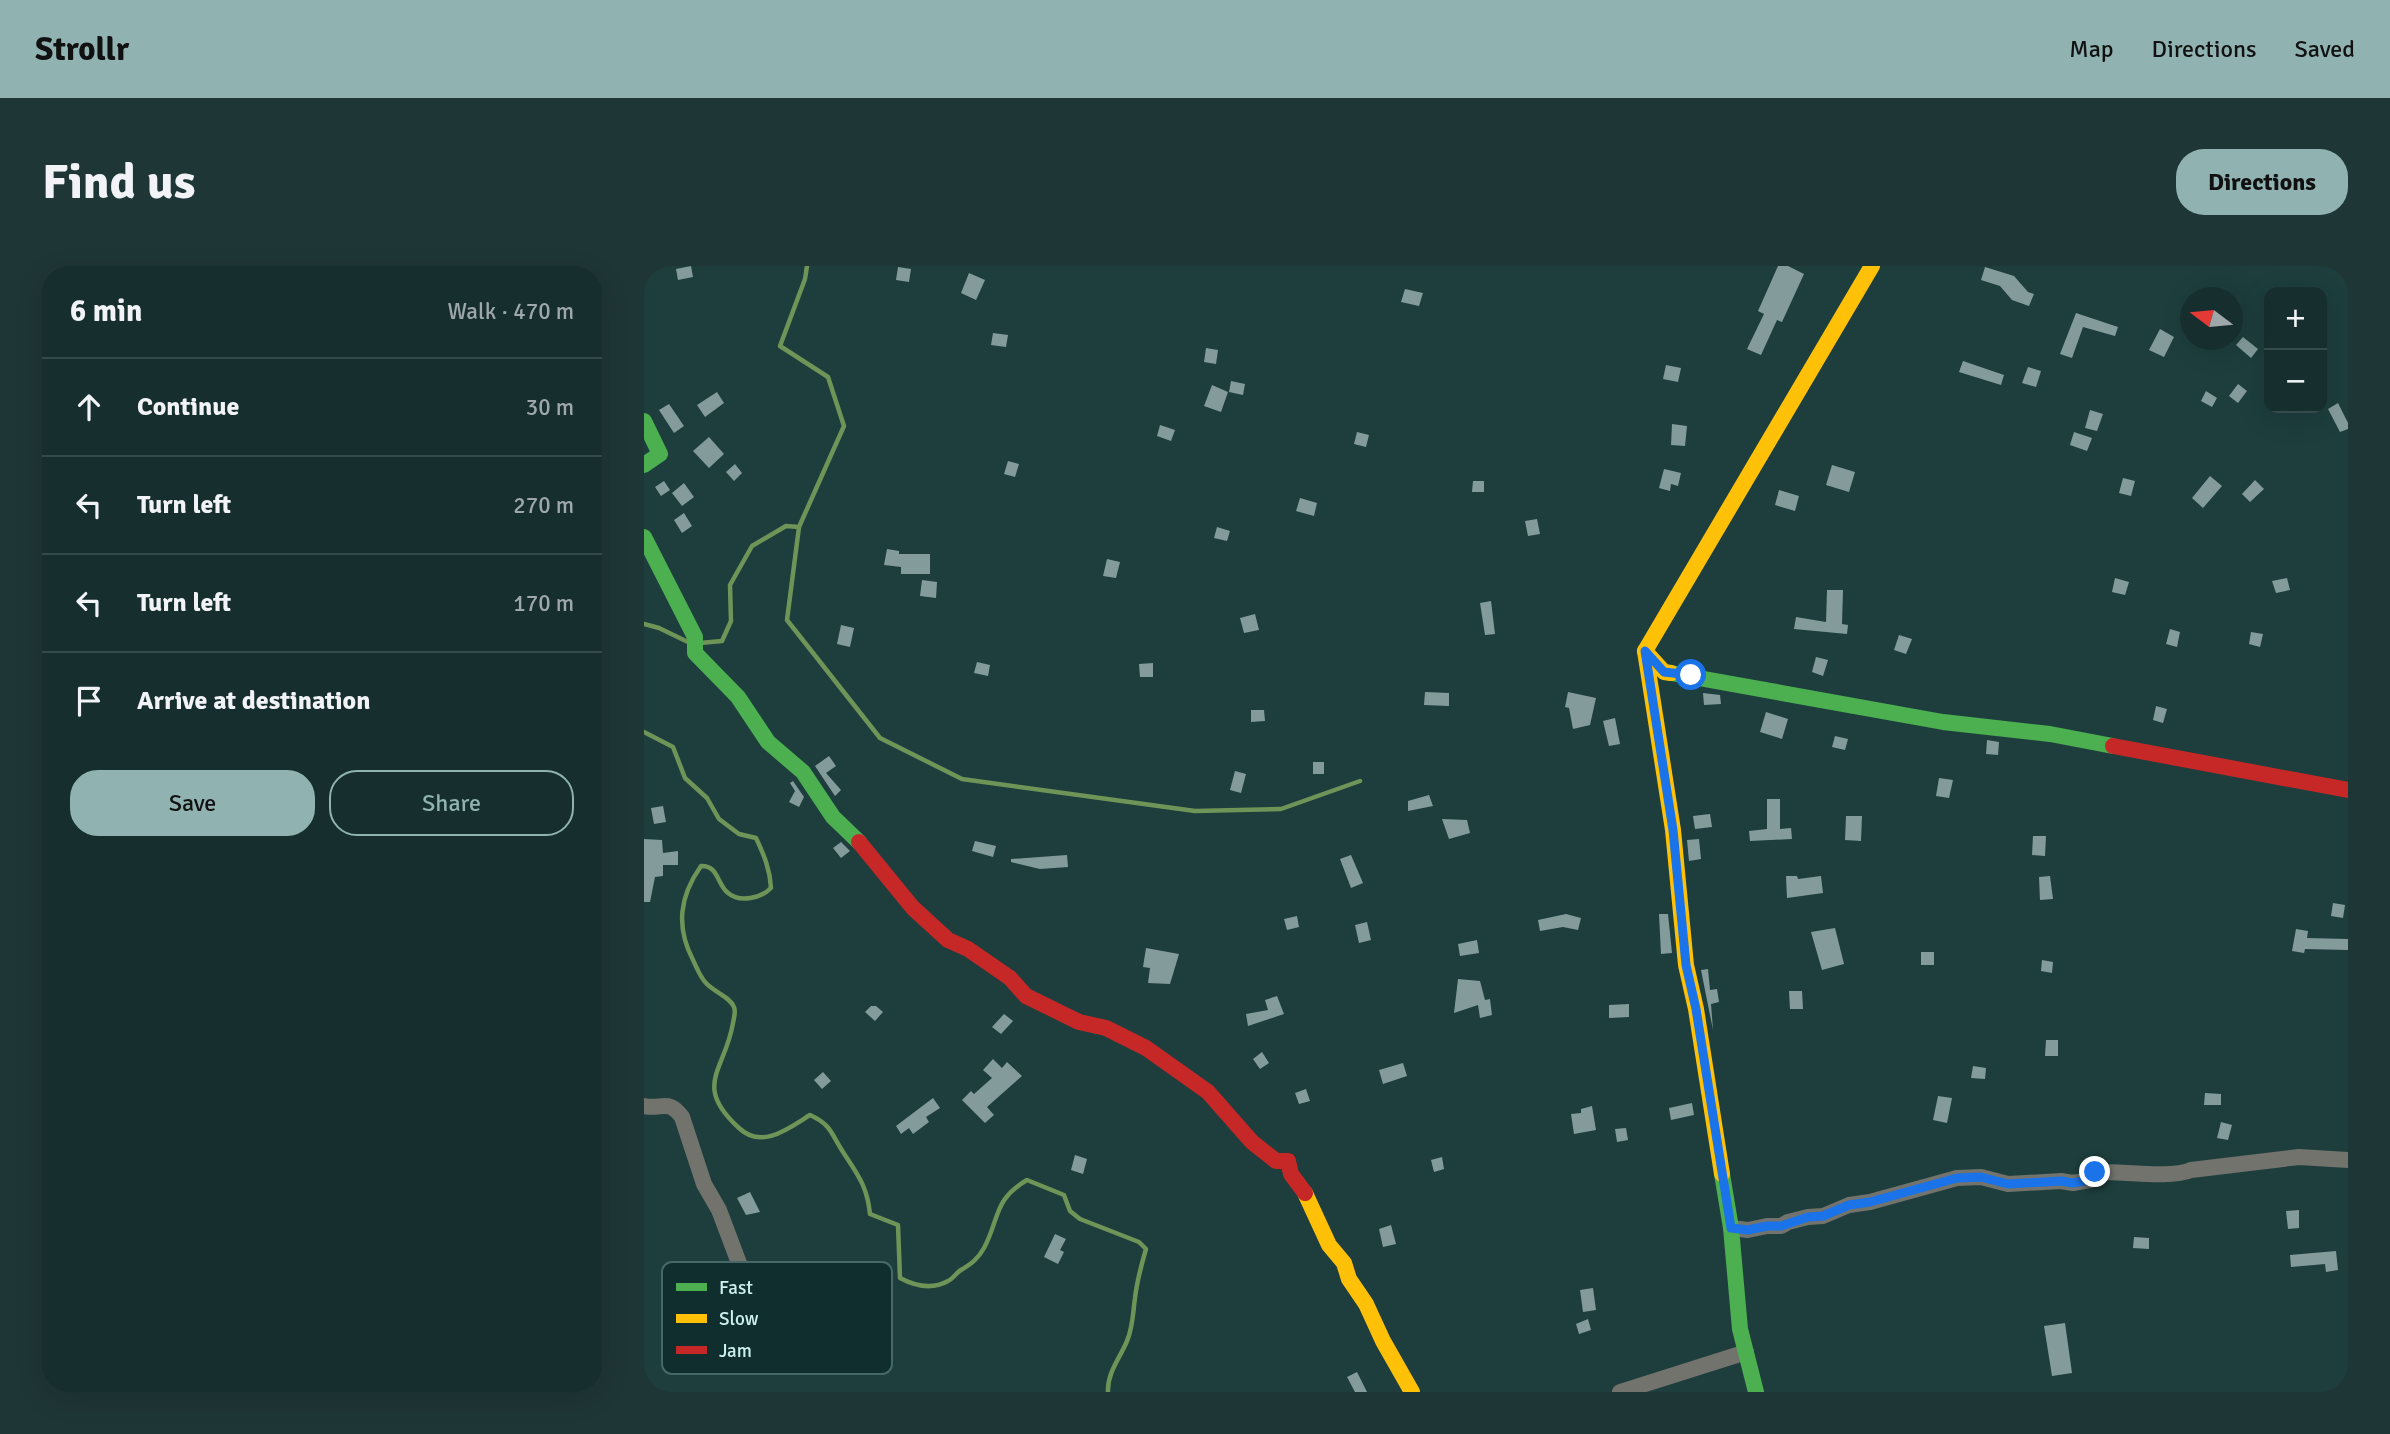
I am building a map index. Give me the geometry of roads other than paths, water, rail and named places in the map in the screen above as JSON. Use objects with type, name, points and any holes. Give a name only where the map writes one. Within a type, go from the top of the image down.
[{"type":"street","points":[[1756,1392],[1740,1329],[1731,1228],[1696,1009],[1686,965],[1673,830],[1645,651],[1872,266]]},
{"type":"street","points":[[644,421],[660,454],[644,465]]},
{"type":"street","points":[[644,537],[695,637],[695,653],[738,697],[768,742],[803,772],[833,817],[865,847],[913,908],[948,940],[968,949],[1010,978],[1026,996],[1079,1022],[1107,1028],[1156,1055],[1208,1092],[1252,1142],[1276,1161],[1288,1161],[1291,1174],[1301,1186],[1329,1245],[1344,1263],[1349,1279],[1366,1304],[1412,1392]]},
{"type":"street","points":[[1645,651],[1664,672],[1943,722],[2050,734],[2348,790]]},
{"type":"street","points":[[644,1106],[667,1105],[676,1108],[682,1117],[704,1184],[719,1210],[739,1262]]},
{"type":"street","points":[[1731,1228],[1748,1230],[1781,1226],[1808,1217],[1823,1216],[1849,1205],[1870,1202],[1957,1178],[1981,1177],[2008,1184],[2061,1181],[2073,1183],[2090,1180],[2095,1172],[2180,1175],[2191,1170],[2299,1157],[2348,1160]]},
{"type":"street","points":[[1620,1392],[1746,1352]]},
{"type":"waterway","points":[[807,266],[805,279],[780,346],[828,377],[844,426],[799,527],[787,620],[880,738],[962,779],[1195,811],[1281,809],[1360,781]]},
{"type":"waterway","points":[[700,643],[722,641],[731,621],[730,585],[752,546],[786,526],[799,527]]},
{"type":"waterway","points":[[644,624],[688,642]]},
{"type":"waterway","points":[[644,732],[673,747],[685,778],[707,798],[719,819],[739,834],[756,838],[769,875],[771,888],[767,891],[756,897],[738,898],[724,889],[711,869],[701,866],[684,901],[682,924],[693,960],[704,981],[729,1000],[735,1009],[729,1040],[715,1077],[717,1100],[725,1113],[739,1128],[757,1137],[775,1135],[810,1115],[823,1122],[861,1180],[870,1214],[898,1225],[900,1278],[912,1283],[924,1286],[942,1284],[974,1261],[984,1248],[1003,1202],[1016,1187],[1027,1180],[1064,1195],[1070,1211],[1080,1219],[1139,1242],[1146,1249],[1137,1286],[1132,1325],[1112,1372],[1108,1392]]}]
